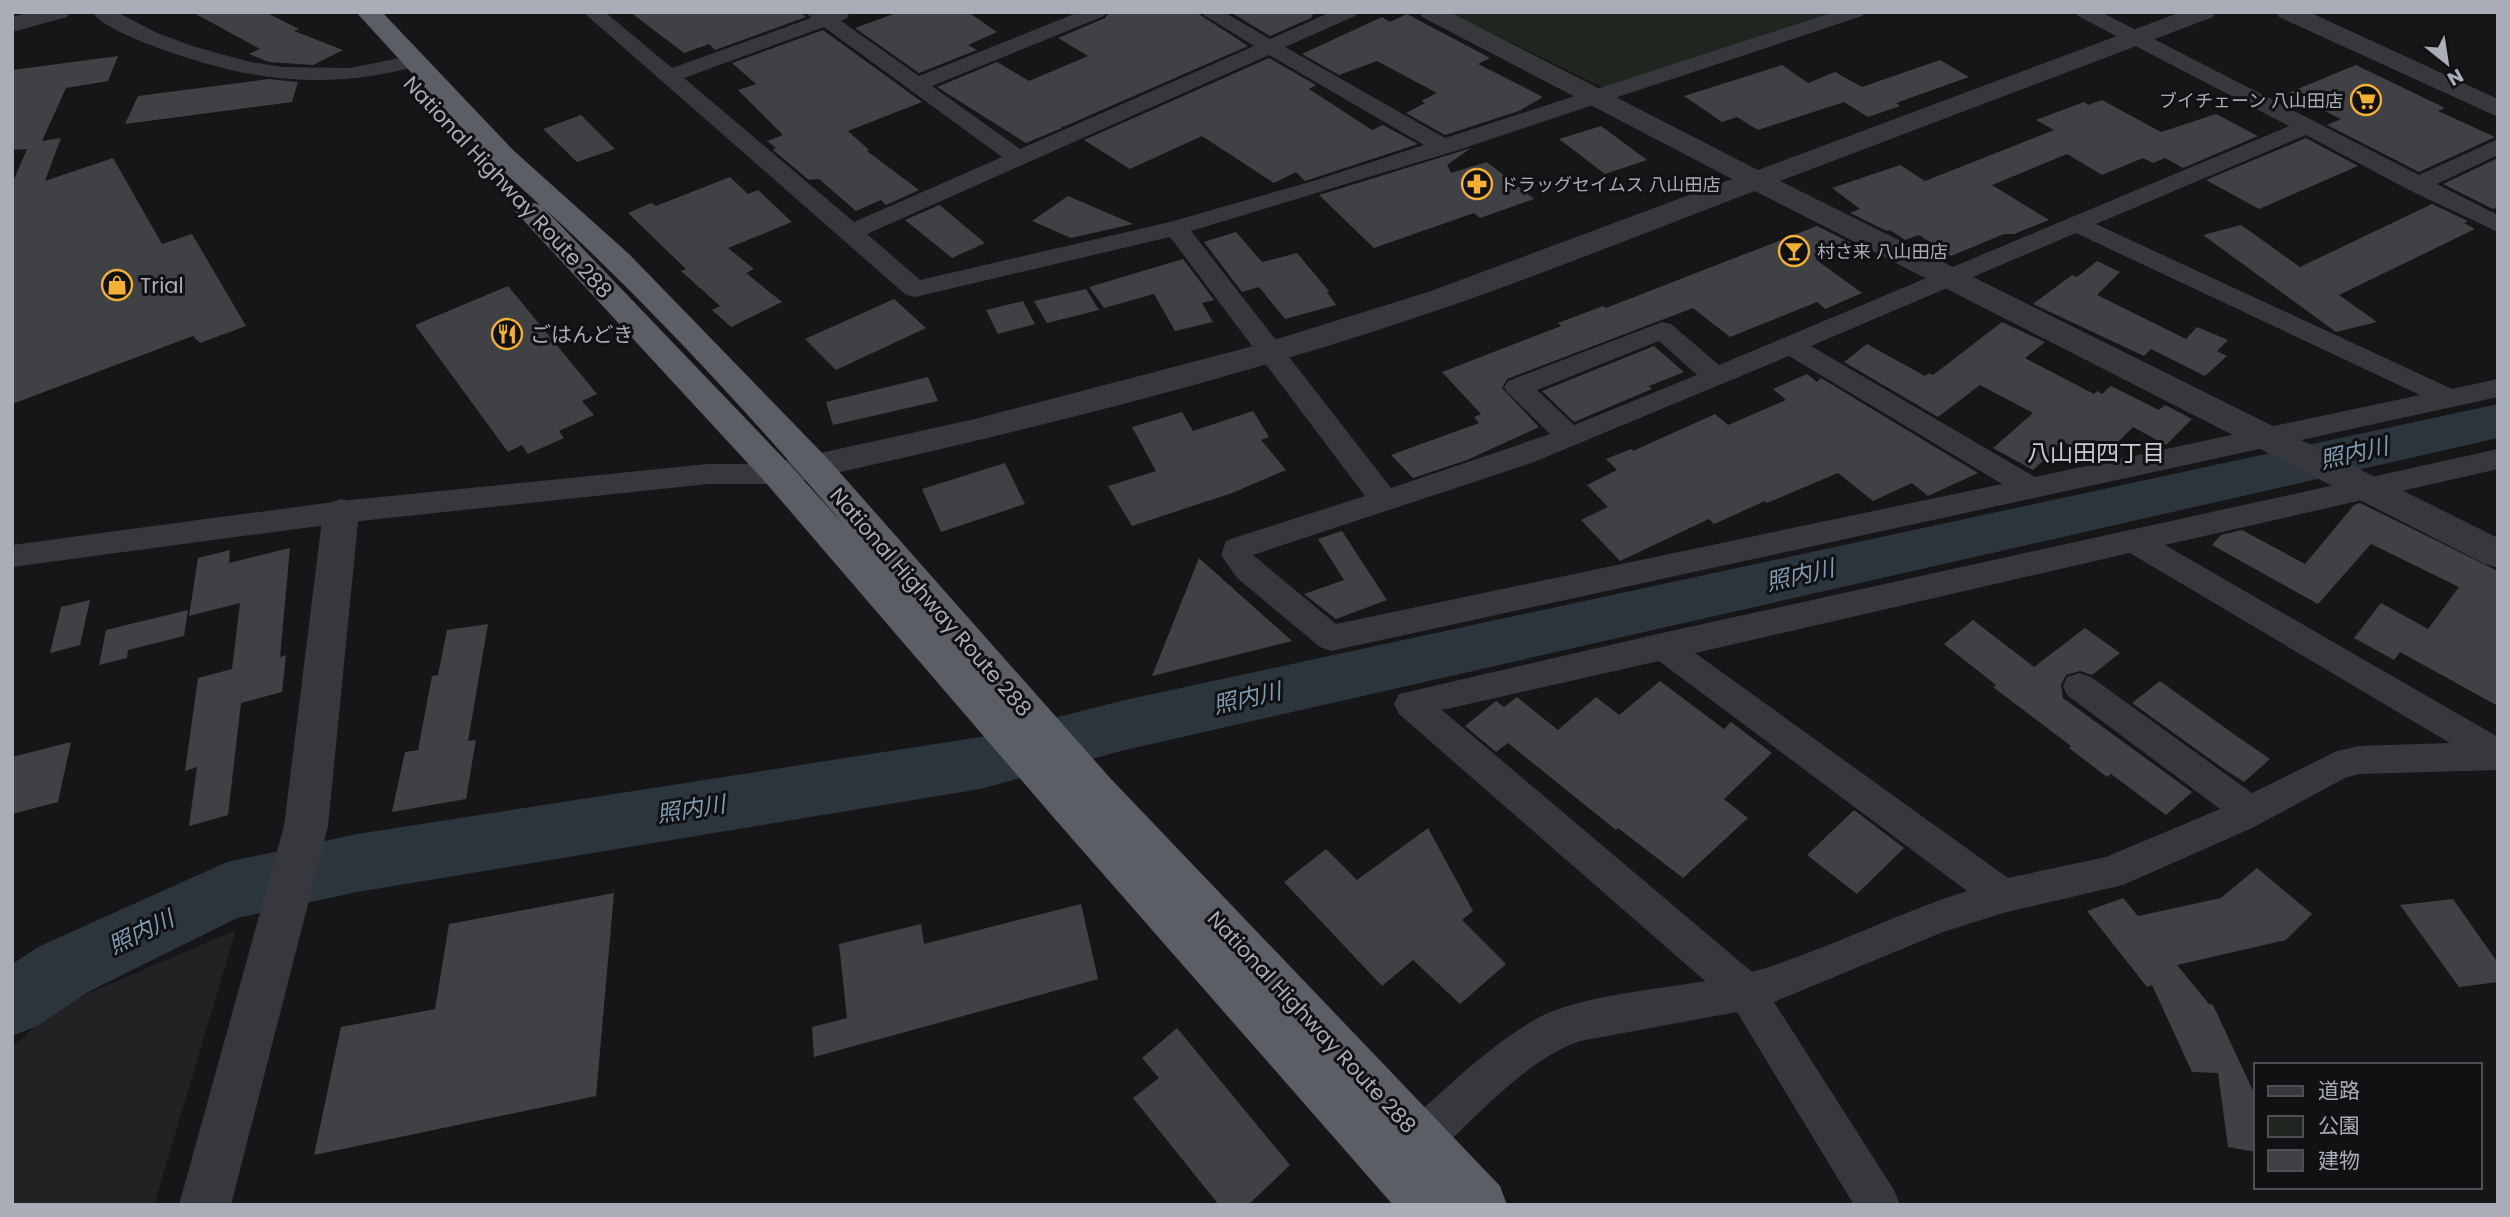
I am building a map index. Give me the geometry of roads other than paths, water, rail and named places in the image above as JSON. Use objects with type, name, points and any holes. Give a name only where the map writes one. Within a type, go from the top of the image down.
[{"type":"highway","name":"National Highway Route 288","points":[[345,12],[406,64],[618,260],[665,307],[815,467],[1021,729]]},
{"type":"highway","name":"National Highway Route 288","points":[[368,12],[406,64],[778,474],[1021,729],[1083,798],[1425,1204]]},
{"type":"highway","name":"National Highway Route 288","points":[[1083,798],[1420,1139],[1481,1205]]},
{"type":"street","points":[[12,17],[29,12]]},
{"type":"street","points":[[12,25],[58,12]]},
{"type":"street","points":[[102,12],[153,39],[210,58],[267,71],[347,75],[406,64]]},
{"type":"street","points":[[593,12],[915,289],[1176,228],[1321,186],[1855,12]]},
{"type":"street","points":[[916,85],[1097,12]]},
{"type":"street","points":[[1209,12],[1444,147]]},
{"type":"street","points":[[851,232],[1348,12]]},
{"type":"street","points":[[1431,12],[1756,180],[2498,554]]},
{"type":"street","points":[[2085,12],[2498,225]]},
{"type":"street","points":[[12,556],[341,512],[708,474],[778,474],[975,431],[1272,351],[1442,298],[2204,12]]},
{"type":"street","points":[[2288,12],[2498,109]]},
{"type":"street","points":[[670,76],[829,15],[916,85],[1018,159]]},
{"type":"street","points":[[2305,127],[1570,437],[1386,502],[1245,546],[1237,549],[1236,555],[1248,570],[1331,638],[2498,387]]},
{"type":"street","points":[[2417,185],[2498,146]]},
{"type":"street","points":[[2076,224],[2449,398]]},
{"type":"street","points":[[1176,228],[1386,502]]},
{"type":"street","points":[[1570,437],[1518,387],[1662,330],[1717,377]]},
{"type":"street","points":[[1791,346],[2030,487]]},
{"type":"street","points":[[1880,1205],[1746,992],[1411,704],[2498,459]]},
{"type":"street","points":[[205,1205],[306,827],[341,512]]},
{"type":"street","points":[[2134,541],[2498,755]]},
{"type":"street","points":[[1662,646],[2003,896]]},
{"type":"street","points":[[2079,687],[2250,811]]},
{"type":"street","points":[[1420,1139],[1498,1070],[1550,1032],[1580,1021],[1746,992],[1808,972],[1937,917],[2003,896],[2110,873],[2250,811],[2337,765],[2359,760],[2498,755]]},
{"type":"waterway","name":"照内川","points":[[12,1003],[64,969],[227,891],[357,863],[980,763],[1125,725],[2498,421]]},
{"type":"place","name":"ブイチェーン 八山田店","points":[[2366,100]]},
{"type":"place","name":"ドラッグセイムス 八山田店","points":[[1477,184]]},
{"type":"place","name":"村さ来 八山田店","points":[[1794,251]]},
{"type":"place","name":"Trial","points":[[117,285]]},
{"type":"place","name":"ごはんどき","points":[[507,334]]},
{"type":"district","name":"八山田四丁目","points":[[2096,453]]}]
